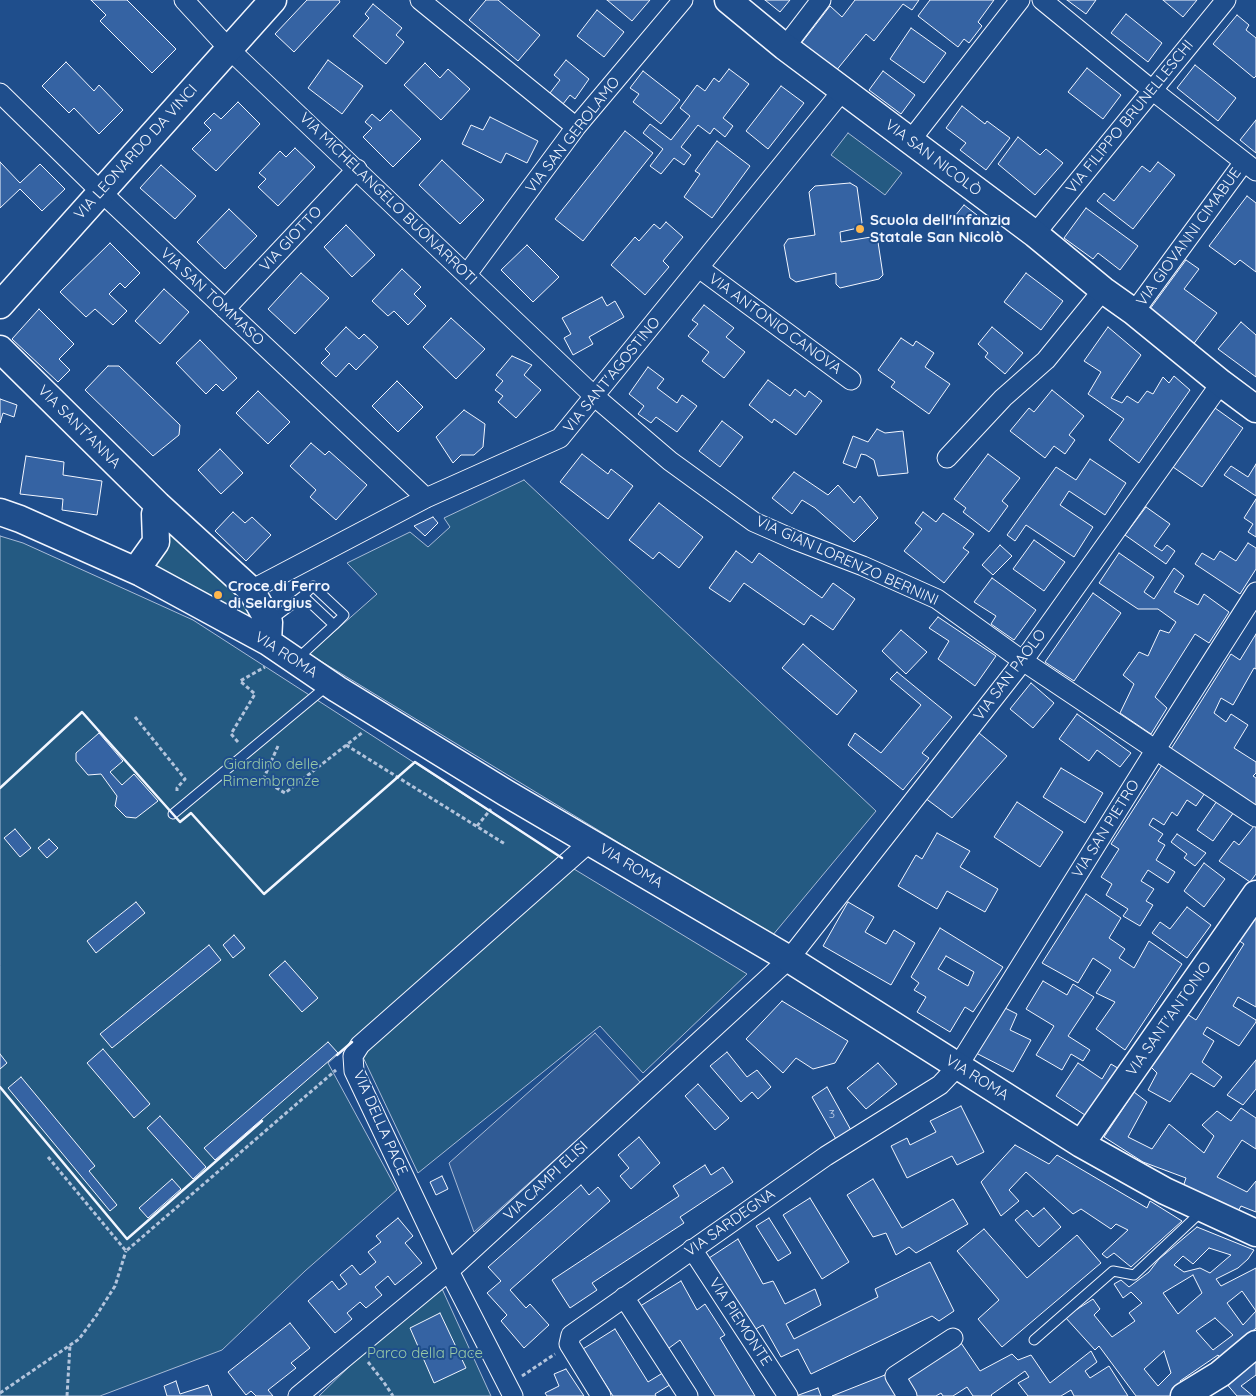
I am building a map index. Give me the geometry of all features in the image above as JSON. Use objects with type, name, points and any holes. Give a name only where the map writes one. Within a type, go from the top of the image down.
[{"type":"main road","name":"VIA LEONARDO DA VINCI","points":[[0,305],[100,191],[230,50],[273,0]]},
{"type":"main road","name":"VIA SAN NICOLÒ","points":[[728,0],[786,47],[1035,234],[1103,290],[1134,312],[1256,409]]},
{"type":"main road","name":"VIA SANT'ANNA","points":[[0,349],[158,505],[251,590],[268,643]]},
{"type":"main road","points":[[136,570],[156,542],[156,514],[158,505]]},
{"type":"main road","name":"VIA ROMA","points":[[0,512],[20,518],[136,570],[268,643],[329,684],[590,842],[789,959],[1081,1144],[1165,1191],[1256,1234]]},
{"type":"main road","name":"VIA SANT'ANTONIO","points":[[1081,1144],[1256,894]]},
{"type":"main road","points":[[1189,1395],[1220,1374],[1256,1344]]},
{"type":"street","name":"VIA MICHELANGELO BUONARROTI","points":[[184,0],[230,50],[594,396]]},
{"type":"street","points":[[420,0],[576,127]]},
{"type":"street","name":"VIA SAN GEROLAMO","points":[[467,274],[576,127],[683,0]]},
{"type":"street","points":[[786,47],[820,0]]},
{"type":"street","points":[[910,141],[1020,0]]},
{"type":"street","points":[[1042,0],[1152,90],[1250,166]]},
{"type":"street","name":"VIA FILIPPO BRUNELLESCHI","points":[[1035,234],[1226,0]]},
{"type":"street","name":"VIA SANT'AGOSTINO","points":[[251,590],[426,498],[560,438],[843,90]]},
{"type":"street","name":"VIA SAN TOMMASO","points":[[0,93],[100,191],[426,498]]},
{"type":"street","name":"VIA GIOVANNI CIMABUE","points":[[1134,312],[1250,166]]},
{"type":"street","name":"VIA GIOTTO","points":[[225,309],[357,170]]},
{"type":"street","name":"VIA ANTONIO CANOVA","points":[[699,268],[851,380]]},
{"type":"street","points":[[947,458],[1003,398],[1046,360],[1103,290]]},
{"type":"street","name":"VIA SAN PAOLO","points":[[789,959],[1023,661],[1221,383]]},
{"type":"street","name":"VIA GIAN LORENZO BERNINI","points":[[594,396],[670,461],[754,522],[863,566],[937,599],[1023,661],[1256,817]]},
{"type":"street","name":"VIA SAN PIETRO","points":[[958,1066],[1256,592]]},
{"type":"street","name":"VIA DELLA PACE","points":[[510,1391],[448,1271],[354,1071],[353,1056],[360,1045],[590,842]]},
{"type":"street","name":"VIA CAMPI ELISI","points":[[298,1396],[448,1271],[789,959]]},
{"type":"street","name":"VIA SARDEGNA","points":[[570,1344],[571,1335],[624,1297],[840,1146],[940,1085],[958,1066]]},
{"type":"street","name":"VIA PIEMONTE","points":[[692,1249],[788,1396]]},
{"type":"street","points":[[624,1297],[688,1396]]},
{"type":"street","points":[[907,1396],[895,1376],[953,1338]]},
{"type":"street","points":[[570,1344],[602,1396]]},
{"type":"lane","points":[[268,643],[303,596],[313,586],[344,615],[295,661]]},
{"type":"lane","points":[[303,596],[334,625]]},
{"type":"lane","points":[[173,814],[329,684]]},
{"type":"lane","points":[[1034,1340],[1113,1271],[1134,1275],[1204,1209]]},
{"type":"path","points":[[247,751],[231,734],[255,694],[240,681],[268,643]]},
{"type":"path","points":[[135,717],[185,779],[177,788],[173,814]]},
{"type":"path","points":[[275,728],[283,734],[263,780],[285,793],[365,730]]},
{"type":"path","points":[[346,745],[505,844]]},
{"type":"path","points":[[477,826],[496,804]]},
{"type":"path","points":[[0,1393],[79,1339],[96,1316],[114,1286],[126,1251],[353,1056]]},
{"type":"path","points":[[48,1156],[126,1251]]},
{"type":"path","points":[[510,1391],[570,1344]]},
{"type":"path","points":[[67,1396],[70,1345]]},
{"type":"path","points":[[356,1348],[393,1396]]},
{"type":"green space","points":[[848,133],[902,173],[885,195],[831,155]]},
{"type":"green space","points":[[524,480],[876,811],[772,936],[309,654],[377,594],[347,563],[410,532],[428,547],[450,527],[444,518]]},
{"type":"green space","points":[[174,523],[260,612],[256,625],[145,565]]},
{"type":"green space","name":"Giardino delle Rimembranze","points":[[0,536],[23,543],[193,620],[562,858],[328,1063],[397,1190],[305,1271],[222,1350],[100,1396],[0,1396]]},
{"type":"green space","points":[[569,866],[747,974],[643,1073],[600,1026],[418,1173],[361,1053]]},
{"type":"green space","name":"Parco della Pace","points":[[438,1280],[491,1396],[319,1396]]},
{"type":"shaded area","points":[[595,1033],[641,1083],[474,1232],[449,1163]]},
{"type":"building","points":[[91,0],[127,0],[176,49],[152,73],[100,21],[106,15]]},
{"type":"building","points":[[307,0],[339,0],[340,2],[294,52],[275,34]]},
{"type":"building","points":[[486,0],[498,0],[540,35],[518,61],[469,20]]},
{"type":"building","points":[[607,0],[650,0],[632,21]]},
{"type":"building","points":[[765,0],[790,0],[780,12]]},
{"type":"building","points":[[855,0],[919,0],[912,10],[903,4],[874,41],[866,34],[835,72],[800,45],[830,6],[842,17]]},
{"type":"building","points":[[930,0],[994,0],[978,22],[982,26],[969,43],[964,39],[958,47],[918,16]]},
{"type":"building","points":[[1067,0],[1096,0],[1086,14]]},
{"type":"building","points":[[1163,0],[1197,0],[1183,17]]},
{"type":"building","points":[[373,4],[402,28],[396,35],[404,42],[386,64],[353,36],[369,18],[365,14]]},
{"type":"building","points":[[597,10],[624,32],[604,57],[577,36]]},
{"type":"building","points":[[1126,14],[1162,43],[1148,62],[1111,33]]},
{"type":"building","points":[[1237,15],[1249,25],[1246,30],[1256,38],[1256,76],[1254,78],[1213,44]]},
{"type":"building","points":[[911,28],[946,53],[924,83],[890,59]]},
{"type":"building","points":[[328,60],[363,86],[342,114],[308,88]]},
{"type":"building","points":[[566,60],[589,79],[575,99],[570,95],[563,104],[550,93],[560,80],[554,75]]},
{"type":"building","points":[[66,62],[94,91],[99,85],[123,110],[99,134],[74,108],[69,113],[42,86]]},
{"type":"building","points":[[425,63],[440,78],[448,69],[470,89],[441,120],[404,85]]},
{"type":"building","points":[[1195,65],[1236,98],[1218,121],[1177,88]]},
{"type":"building","points":[[1087,68],[1121,95],[1103,119],[1068,92]]},
{"type":"building","points":[[729,69],[749,84],[723,118],[733,126],[725,137],[714,128],[710,134],[698,125],[681,147],[691,155],[684,165],[674,158],[661,174],[650,166],[663,149],[643,133],[650,124],[671,140],[690,116],[680,108],[697,85],[705,91],[714,78],[719,82]]},
{"type":"building","points":[[643,71],[680,100],[661,124],[633,102],[639,94],[630,88]]},
{"type":"building","points":[[883,71],[915,95],[901,114],[869,90]]},
{"type":"building","points":[[781,86],[804,103],[768,149],[746,131]]},
{"type":"building","points":[[238,102],[260,124],[216,171],[192,149],[211,130],[204,123],[214,113],[221,119]]},
{"type":"building","points":[[962,106],[985,124],[987,121],[1010,138],[986,170],[960,150],[966,143],[946,128]]},
{"type":"building","points":[[391,110],[421,139],[393,167],[363,137],[372,128],[365,122],[372,114],[380,121]]},
{"type":"building","points":[[490,117],[538,141],[527,163],[506,153],[501,163],[462,144],[471,125],[483,130]]},
{"type":"building","points":[[1256,120],[1256,153],[1240,140]]},
{"type":"building","points":[[625,131],[653,153],[583,241],[555,219]]},
{"type":"building","points":[[1018,137],[1040,155],[1046,149],[1063,163],[1035,195],[998,164]]},
{"type":"building","points":[[717,141],[750,166],[712,218],[684,197],[700,174],[695,171]]},
{"type":"building","points":[[295,148],[315,167],[278,206],[258,187],[266,179],[259,173],[280,151],[286,157]]},
{"type":"building","points":[[442,160],[484,200],[460,224],[419,185]]},
{"type":"building","points":[[0,162],[20,183],[40,164],[65,189],[42,211],[20,189],[0,208]]},
{"type":"building","points":[[1158,162],[1175,175],[1133,229],[1097,201],[1104,193],[1114,201],[1142,166],[1150,172]]},
{"type":"building","points":[[161,165],[196,196],[175,219],[140,188]]},
{"type":"building","points":[[850,183],[857,187],[862,223],[858,228],[840,232],[841,242],[871,237],[878,242],[883,275],[879,279],[840,288],[836,284],[836,273],[796,282],[790,278],[784,245],[788,239],[815,235],[809,192],[815,186]]},
{"type":"building","points":[[1247,196],[1256,203],[1256,272],[1240,260],[1235,265],[1209,246]]},
{"type":"building","points":[[964,205],[977,215],[968,226],[955,216]]},
{"type":"building","points":[[1086,208],[1138,246],[1120,270],[1098,253],[1093,259],[1064,238]]},
{"type":"building","points":[[229,209],[257,236],[225,269],[197,242]]},
{"type":"building","points":[[666,222],[683,237],[663,261],[669,267],[645,295],[611,265],[635,237],[639,241],[654,224],[660,229]]},
{"type":"building","points":[[346,225],[375,255],[352,277],[324,247]]},
{"type":"building","points":[[110,243],[140,273],[125,288],[120,283],[109,294],[127,311],[113,325],[95,309],[86,317],[60,292]]},
{"type":"building","points":[[527,245],[559,277],[533,302],[501,270]]},
{"type":"building","points":[[1186,260],[1199,269],[1184,289],[1217,313],[1192,346],[1147,313]]},
{"type":"building","points":[[402,269],[421,287],[414,294],[426,306],[408,325],[394,311],[388,316],[372,301]]},
{"type":"building","points":[[301,273],[329,298],[295,334],[268,309]]},
{"type":"building","points":[[1026,273],[1063,301],[1041,330],[1004,302]]},
{"type":"building","points":[[164,289],[189,312],[160,344],[135,321]]},
{"type":"building","points":[[602,297],[607,306],[615,301],[624,317],[589,337],[593,344],[573,355],[564,338],[571,334],[562,318]]},
{"type":"building","points":[[704,305],[734,328],[726,337],[745,352],[724,378],[702,361],[709,352],[688,336],[698,324],[692,320]]},
{"type":"building","points":[[39,309],[74,344],[59,359],[70,370],[58,382],[12,339]]},
{"type":"building","points":[[451,318],[485,349],[456,379],[423,347]]},
{"type":"building","points":[[1241,322],[1256,335],[1256,377],[1218,349]]},
{"type":"building","points":[[346,327],[359,339],[364,334],[378,347],[356,370],[349,363],[336,377],[321,363],[330,354],[325,349]]},
{"type":"building","points":[[992,327],[1023,353],[1005,374],[985,357],[988,353],[978,344]]},
{"type":"building","points":[[1108,327],[1141,355],[1111,398],[1122,403],[1127,396],[1138,403],[1147,391],[1153,394],[1163,377],[1169,383],[1174,376],[1190,390],[1139,463],[1109,440],[1124,419],[1088,394],[1101,372],[1084,361]]},
{"type":"building","points":[[901,338],[913,346],[916,341],[934,353],[925,367],[950,384],[929,414],[891,387],[895,382],[878,370]]},
{"type":"building","points":[[200,340],[237,378],[223,391],[216,384],[206,394],[176,363]]},
{"type":"building","points":[[512,356],[532,365],[524,375],[541,390],[516,418],[498,402],[503,396],[495,390],[503,381],[496,375]]},
{"type":"building","points":[[108,366],[119,366],[180,425],[179,435],[153,456],[85,390]]},
{"type":"building","points":[[648,367],[664,379],[657,388],[677,403],[682,395],[697,406],[677,432],[656,417],[651,423],[638,414],[644,406],[629,394]]},
{"type":"building","points":[[768,380],[790,396],[795,389],[805,397],[809,391],[822,401],[796,435],[774,419],[772,423],[749,405]]},
{"type":"building","points":[[397,381],[423,407],[398,432],[372,406]]},
{"type":"building","points":[[1052,390],[1084,416],[1069,435],[1075,440],[1065,454],[1054,446],[1045,458],[1010,431],[1029,408],[1034,412]]},
{"type":"building","points":[[258,391],[290,422],[268,444],[236,413]]},
{"type":"building","points":[[0,399],[17,405],[14,417],[3,413],[0,423]]},
{"type":"building","points":[[1215,408],[1243,428],[1202,487],[1173,467]]},
{"type":"building","points":[[464,410],[485,424],[483,447],[474,455],[461,455],[453,463],[436,437]]},
{"type":"building","points":[[722,421],[743,437],[720,467],[699,451]]},
{"type":"building","points":[[877,429],[885,433],[903,431],[908,473],[878,476],[874,460],[861,454],[856,468],[843,463],[853,436],[868,442]]},
{"type":"building","points":[[311,443],[325,455],[329,451],[367,485],[336,520],[310,497],[316,490],[290,466]]},
{"type":"building","points":[[220,449],[243,473],[221,494],[198,470]]},
{"type":"building","points":[[582,454],[608,474],[611,469],[633,486],[608,519],[560,482]]},
{"type":"building","points":[[988,454],[1020,478],[1002,501],[1008,506],[989,532],[963,512],[966,508],[954,499]]},
{"type":"building","points":[[26,456],[64,462],[63,475],[102,481],[97,515],[62,510],[63,499],[20,494]]},
{"type":"building","points":[[1090,459],[1126,483],[1105,515],[1069,491],[1060,505],[1093,527],[1074,557],[1026,525],[1015,541],[1007,535],[1056,467],[1076,480]]},
{"type":"building","points":[[1256,464],[1256,496],[1224,475],[1231,466],[1248,477]]},
{"type":"building","points":[[794,472],[828,495],[838,485],[854,503],[860,496],[878,518],[854,542],[815,508],[802,500],[792,514],[772,498]]},
{"type":"building","points":[[1256,499],[1256,537],[1248,532],[1253,524],[1244,518]]},
{"type":"building","points":[[659,503],[703,537],[679,568],[659,552],[653,559],[629,540]]},
{"type":"building","points":[[1146,507],[1170,524],[1154,546],[1162,551],[1167,545],[1175,551],[1166,564],[1125,535]]},
{"type":"building","points":[[233,512],[245,523],[252,517],[271,535],[246,561],[215,531]]},
{"type":"building","points":[[923,512],[936,522],[943,513],[974,534],[963,548],[969,552],[944,583],[904,551],[922,529],[915,523]]},
{"type":"building","points":[[433,517],[438,523],[425,536],[414,526]]},
{"type":"building","points":[[1034,540],[1065,562],[1044,591],[1013,569]]},
{"type":"building","points":[[1248,543],[1256,548],[1256,569],[1240,594],[1195,564],[1202,553],[1214,560],[1220,551],[1236,561]]},
{"type":"building","points":[[1000,545],[1012,556],[993,575],[982,565]]},
{"type":"building","points":[[736,551],[752,563],[759,553],[822,598],[833,583],[855,599],[833,630],[811,615],[804,625],[744,583],[730,602],[709,588]]},
{"type":"building","points":[[1119,553],[1154,577],[1144,592],[1154,599],[1174,568],[1184,576],[1174,592],[1198,605],[1204,594],[1229,612],[1209,643],[1195,634],[1155,697],[1167,708],[1151,734],[1120,713],[1134,684],[1123,675],[1139,652],[1148,656],[1160,630],[1169,633],[1176,622],[1158,609],[1138,609],[1099,583]]},
{"type":"building","points":[[992,578],[1036,610],[1014,640],[991,624],[996,616],[974,602]]},
{"type":"building","points":[[1093,593],[1121,613],[1074,681],[1045,662]]},
{"type":"building","points":[[938,617],[996,656],[975,686],[938,659],[949,641],[929,628]]},
{"type":"building","points":[[901,630],[927,652],[906,674],[882,651]]},
{"type":"building","points":[[1256,634],[1256,669],[1254,668],[1233,705],[1221,698],[1214,713],[1226,722],[1231,714],[1248,725],[1234,748],[1256,762],[1256,773],[1253,776],[1256,778],[1256,808],[1171,749],[1231,654],[1240,660]]},
{"type":"building","points":[[803,644],[857,691],[837,715],[782,668]]},
{"type":"building","points":[[897,672],[952,717],[922,753],[929,758],[903,790],[848,745],[855,733],[881,753],[921,705],[890,679]]},
{"type":"building","points":[[1031,683],[1054,703],[1033,728],[1010,709]]},
{"type":"building","points":[[1077,714],[1131,753],[1120,767],[1097,750],[1089,761],[1059,739]]},
{"type":"building","points":[[99,733],[123,761],[110,772],[122,785],[134,774],[158,801],[136,818],[126,817],[115,806],[117,796],[101,774],[88,775],[76,761],[76,753]]},
{"type":"building","points":[[979,733],[1007,756],[952,818],[925,798]]},
{"type":"building","points":[[1162,765],[1205,793],[1196,806],[1187,800],[1177,816],[1172,812],[1164,825],[1153,818],[1149,825],[1163,834],[1158,841],[1165,845],[1156,860],[1175,872],[1168,883],[1148,870],[1141,881],[1154,889],[1146,901],[1153,905],[1140,926],[1123,916],[1128,909],[1106,895],[1112,884],[1101,877],[1119,849],[1111,844]]},
{"type":"building","points":[[1061,768],[1103,793],[1085,823],[1043,797]]},
{"type":"building","points":[[1217,801],[1234,812],[1213,841],[1197,830]]},
{"type":"building","points":[[1017,802],[1063,832],[1040,867],[994,837]]},
{"type":"building","points":[[1254,826],[1256,827],[1256,874],[1250,882],[1219,861],[1234,841],[1239,845]]},
{"type":"building","points":[[15,829],[31,848],[20,857],[4,838]]},
{"type":"building","points":[[937,833],[970,851],[960,867],[998,889],[985,912],[947,891],[937,909],[898,886],[916,855],[922,859]]},
{"type":"building","points":[[1177,834],[1206,853],[1195,866],[1184,858],[1187,854],[1171,842]]},
{"type":"building","points":[[49,839],[58,848],[47,858],[38,848]]},
{"type":"building","points":[[1204,863],[1225,879],[1204,907],[1184,891]]},
{"type":"building","points":[[1086,894],[1121,918],[1109,938],[1125,949],[1119,958],[1134,968],[1149,941],[1182,964],[1125,1050],[1096,1029],[1115,1002],[1096,993],[1111,970],[1093,958],[1078,983],[1042,963]]},
{"type":"building","points":[[136,902],[145,913],[96,953],[87,941]]},
{"type":"building","points":[[848,902],[874,917],[865,932],[886,944],[894,930],[915,943],[891,985],[823,946]]},
{"type":"building","points":[[1187,907],[1211,925],[1187,958],[1152,933],[1160,922],[1170,929]]},
{"type":"building","points":[[1256,914],[1256,1007],[1238,997],[1233,1006],[1256,1020],[1256,1022],[1239,1046],[1207,1027],[1203,1034],[1214,1041],[1202,1062],[1222,1077],[1214,1087],[1191,1073],[1170,1102],[1148,1090],[1157,1073],[1151,1067],[1187,1014],[1196,1020],[1244,944],[1238,940]]},
{"type":"building","points":[[940,928],[1003,967],[973,1012],[965,1007],[950,1032],[917,1012],[926,997],[914,990],[919,983],[911,977]],"holes":[[[946,956],[974,972],[968,986],[938,969]]]},
{"type":"building","points":[[234,935],[245,948],[233,958],[223,945]]},
{"type":"building","points":[[209,945],[221,960],[112,1048],[100,1034]]},
{"type":"building","points":[[285,961],[318,998],[302,1012],[269,975]]},
{"type":"building","points":[[1043,981],[1067,995],[1073,984],[1094,997],[1068,1036],[1090,1050],[1083,1061],[1071,1054],[1062,1070],[1036,1055],[1054,1026],[1026,1009]]},
{"type":"building","points":[[782,1001],[848,1041],[835,1063],[813,1069],[796,1058],[783,1073],[746,1039]]},
{"type":"building","points":[[1005,1008],[1017,1014],[1010,1030],[1031,1040],[1013,1072],[976,1053]]},
{"type":"building","points":[[328,1042],[338,1053],[215,1160],[204,1148]]},
{"type":"building","points":[[103,1049],[150,1104],[134,1118],[87,1063]]},
{"type":"building","points":[[727,1052],[747,1077],[757,1070],[771,1087],[758,1099],[752,1092],[741,1102],[710,1066]]},
{"type":"building","points":[[0,1054],[7,1063],[0,1069]]},
{"type":"building","points":[[1256,1060],[1256,1089],[1243,1105],[1227,1095]]},
{"type":"building","points":[[878,1063],[897,1084],[866,1109],[847,1088]]},
{"type":"building","points":[[1078,1063],[1102,1079],[1111,1064],[1121,1070],[1088,1117],[1056,1096]]},
{"type":"building","points":[[21,1077],[95,1166],[89,1171],[117,1205],[110,1211],[8,1088]]},
{"type":"building","points":[[698,1084],[729,1118],[715,1130],[685,1096]]},
{"type":"building","points":[[827,1087],[852,1132],[837,1141],[812,1097]]},
{"type":"building","points":[[1134,1092],[1147,1102],[1128,1137],[1152,1149],[1169,1124],[1204,1153],[1214,1136],[1202,1125],[1217,1111],[1231,1121],[1241,1108],[1256,1118],[1256,1149],[1242,1140],[1217,1177],[1247,1192],[1256,1181],[1256,1212],[1241,1206],[1237,1213],[1182,1190],[1186,1178],[1143,1162],[1104,1137]]},
{"type":"building","points":[[961,1106],[984,1152],[957,1165],[952,1156],[907,1178],[891,1146],[907,1138],[910,1145],[936,1132],[930,1121]]},
{"type":"building","points":[[160,1116],[206,1167],[193,1179],[147,1128]]},
{"type":"building","points":[[639,1137],[660,1163],[631,1189],[620,1176],[629,1168],[618,1155]]},
{"type":"building","points":[[1015,1145],[1049,1164],[1057,1155],[1147,1208],[1150,1201],[1182,1221],[1131,1267],[1114,1253],[1107,1258],[1102,1254],[1128,1230],[1116,1224],[1111,1229],[1081,1209],[1073,1214],[1026,1172],[1009,1190],[1019,1201],[1001,1216],[981,1182]]},
{"type":"building","points":[[705,1165],[711,1175],[723,1167],[733,1182],[680,1217],[684,1223],[592,1283],[597,1290],[570,1308],[552,1280],[679,1196],[673,1186]]},
{"type":"building","points":[[442,1176],[448,1189],[436,1195],[430,1182]]},
{"type":"building","points":[[172,1179],[181,1189],[148,1218],[139,1208]]},
{"type":"building","points":[[873,1179],[902,1228],[953,1199],[968,1224],[916,1253],[909,1247],[896,1255],[886,1233],[873,1237],[847,1195]]},
{"type":"building","points":[[581,1185],[589,1195],[598,1187],[610,1201],[510,1290],[526,1308],[530,1304],[549,1325],[524,1348],[501,1321],[507,1315],[487,1293],[501,1281],[488,1267]]},
{"type":"building","points":[[810,1198],[849,1262],[822,1279],[783,1215]]},
{"type":"building","points":[[1044,1208],[1061,1227],[1039,1247],[1015,1220],[1027,1210],[1033,1217]]},
{"type":"building","points":[[398,1218],[413,1236],[405,1243],[422,1263],[395,1285],[388,1276],[375,1287],[382,1295],[366,1308],[360,1302],[347,1313],[352,1319],[335,1333],[308,1301],[332,1281],[339,1290],[347,1284],[340,1275],[352,1265],[360,1275],[376,1262],[368,1252],[381,1242],[376,1236]]},
{"type":"building","points":[[769,1218],[791,1253],[778,1261],[756,1226]]},
{"type":"building","points":[[1197,1227],[1254,1250],[1238,1268],[1216,1279],[1221,1286],[1256,1268],[1256,1311],[1256,1328],[1221,1359],[1218,1355],[1180,1381],[1186,1390],[1176,1396],[1136,1396],[1099,1346],[1095,1350],[1065,1317],[1093,1299],[1100,1309],[1094,1315],[1112,1337],[1135,1321],[1129,1313],[1142,1303],[1131,1292],[1123,1298],[1114,1284],[1121,1280],[1129,1287],[1149,1272],[1159,1259]],"holes":[[[1209,1248],[1231,1255],[1210,1273],[1200,1268],[1184,1272],[1174,1265],[1183,1256],[1193,1264]],[[1193,1275],[1202,1293],[1178,1314],[1163,1293]],[[1242,1291],[1256,1311],[1243,1325],[1227,1303]],[[1215,1318],[1233,1335],[1213,1350],[1196,1331]],[[1164,1351],[1171,1373],[1158,1386],[1144,1369]]]},
{"type":"building","points":[[984,1229],[1027,1278],[1077,1235],[1101,1263],[1002,1347],[978,1319],[999,1300],[957,1251]]},
{"type":"building","points":[[738,1239],[763,1284],[773,1281],[785,1304],[815,1289],[821,1305],[786,1324],[794,1339],[878,1297],[875,1289],[930,1262],[954,1311],[939,1321],[932,1316],[811,1374],[798,1349],[781,1357],[763,1325],[754,1330],[709,1258]]},
{"type":"building","points":[[681,1281],[697,1310],[705,1304],[725,1335],[720,1338],[755,1396],[715,1396],[680,1340],[665,1351],[637,1308]]},
{"type":"building","points":[[440,1313],[466,1368],[434,1383],[410,1328]]},
{"type":"building","points":[[290,1323],[310,1348],[291,1363],[296,1368],[268,1390],[273,1396],[256,1396],[251,1391],[246,1395],[228,1372]]},
{"type":"building","points":[[615,1329],[648,1382],[666,1371],[673,1383],[655,1394],[656,1396],[613,1396],[583,1349]]},
{"type":"building","points":[[959,1340],[980,1371],[1012,1354],[1018,1360],[1031,1355],[1050,1383],[1091,1351],[1097,1362],[1085,1371],[1090,1378],[1109,1366],[1128,1396],[1074,1396],[1071,1390],[1061,1396],[1028,1396],[1018,1383],[1029,1377],[1025,1371],[992,1396],[973,1396],[967,1387],[953,1396],[943,1396],[941,1393],[936,1396],[912,1396],[899,1377]]},
{"type":"building","points":[[1256,1356],[1256,1375],[1241,1386],[1253,1396],[1237,1396],[1225,1382]]},
{"type":"building","points":[[566,1369],[584,1396],[547,1396],[545,1393],[559,1386],[554,1374]]},
{"type":"building","points":[[885,1375],[899,1396],[832,1396]]},
{"type":"building","points":[[176,1381],[180,1394],[208,1385],[212,1396],[167,1396],[164,1386]]},
{"type":"building","points":[[818,1388],[821,1396],[796,1396]]},
{"type":"wall","points":[[0,788],[82,712],[180,822],[191,813],[264,894],[415,762],[562,858]]},
{"type":"wall","points":[[337,1055],[352,1042]]},
{"type":"wall","points":[[0,1087],[127,1239],[262,1121]]},
{"type":"place","name":"Scuola dell'Infanzia Statale San Nicolò","points":[[860,229]]},
{"type":"place","name":"Croce di Ferro di Selargius","points":[[218,595]]}]
